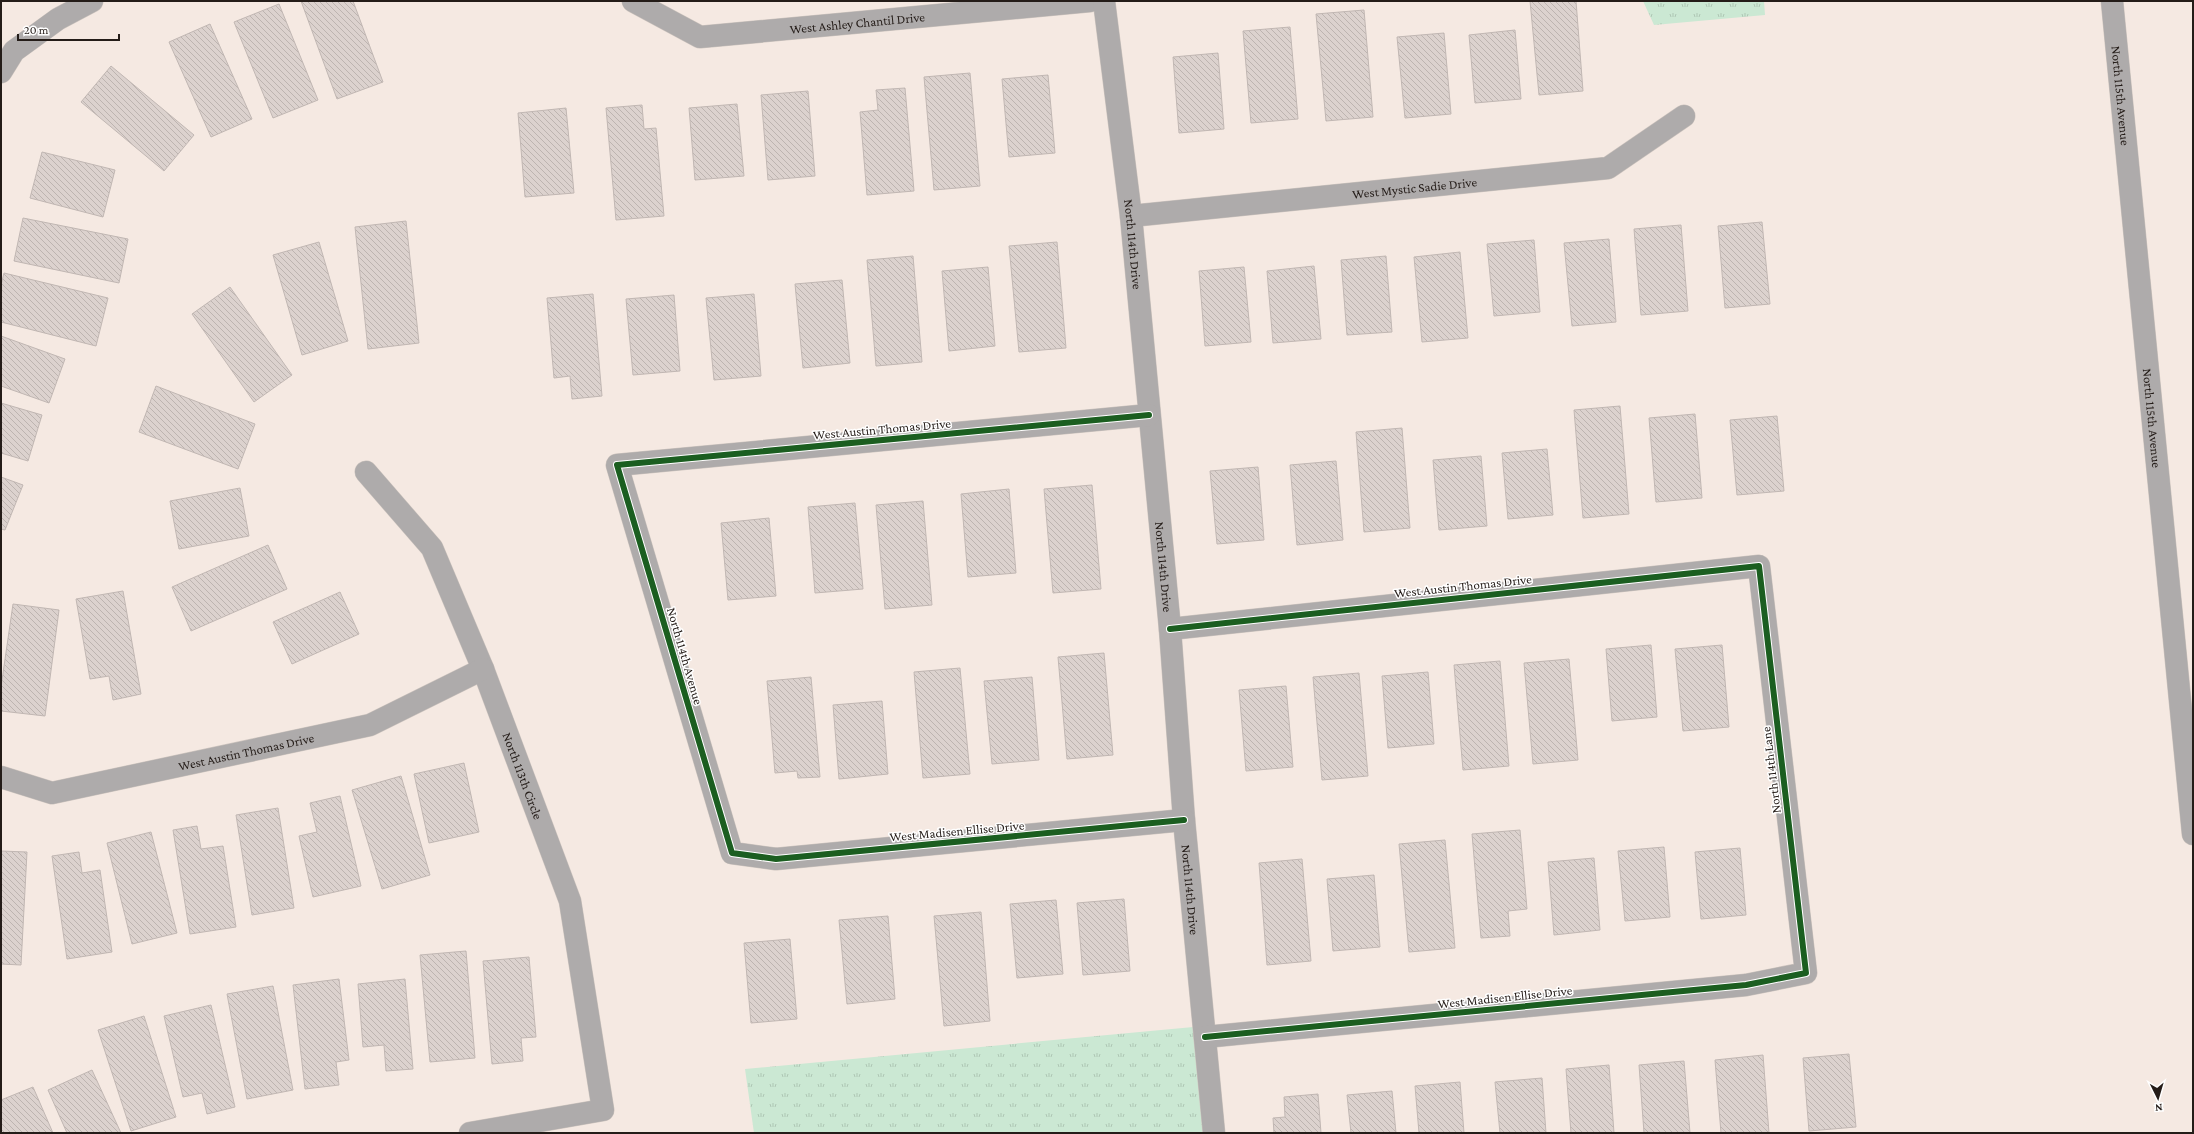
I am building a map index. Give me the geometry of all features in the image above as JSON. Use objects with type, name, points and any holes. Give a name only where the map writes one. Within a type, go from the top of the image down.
[{"type":"street","points":[[1,72],[14,51],[58,19],[92,1]]},
{"type":"street","name":"West Ashley Chantil Drive","points":[[633,1],[700,37],[1090,1]]},
{"type":"street","name":"North 114th Drive","points":[[1104,1],[1131,216],[1170,629],[1184,820],[1214,1133]]},
{"type":"street","name":"North 115th Avenue","points":[[2112,1],[2193,834]]},
{"type":"street","name":"West Mystic Sadie Drive","points":[[1131,216],[1608,168],[1684,116]]},
{"type":"street","name":"West Austin Thomas Drive","points":[[617,465],[1149,415]]},
{"type":"street","name":"North 114th Avenue","points":[[617,465],[732,853]]},
{"type":"street","name":"North 113th Circle","points":[[366,472],[432,548],[483,669],[570,901],[603,1110],[470,1133]]},
{"type":"street","name":"West Austin Thomas Drive","points":[[1170,629],[1759,566]]},
{"type":"street","name":"North 114th Lane","points":[[1759,566],[1806,973]]},
{"type":"street","name":"West Austin Thomas Drive","points":[[1,777],[52,793],[370,725],[483,669]]},
{"type":"street","name":"West Madisen Ellise Drive","points":[[732,853],[776,860],[1184,820]]},
{"type":"street","name":"West Madisen Ellise Drive","points":[[1205,1037],[1746,984],[1806,973]]},
{"type":"green space","points":[[1643,1],[1764,1],[1765,15],[1654,25]]},
{"type":"green space","points":[[1204,1026],[1214,1133],[754,1133],[745,1069]]},
{"type":"building","points":[[301,1],[353,1],[383,82],[337,99]]},
{"type":"building","points":[[1530,1],[1576,1],[1583,91],[1539,95]]},
{"type":"building","points":[[279,4],[318,100],[273,118],[234,22]]},
{"type":"building","points":[[1364,10],[1373,117],[1326,121],[1316,14]]},
{"type":"building","points":[[210,24],[252,119],[211,137],[169,42]]},
{"type":"building","points":[[1290,27],[1298,119],[1251,123],[1243,31]]},
{"type":"building","points":[[1515,30],[1521,99],[1475,103],[1469,35]]},
{"type":"building","points":[[1444,33],[1451,114],[1405,118],[1397,37]]},
{"type":"building","points":[[1218,53],[1224,129],[1179,133],[1173,57]]},
{"type":"building","points":[[111,66],[194,135],[164,171],[81,102]]},
{"type":"building","points":[[970,73],[980,186],[934,190],[924,77]]},
{"type":"building","points":[[1048,75],[1055,153],[1009,157],[1002,79]]},
{"type":"building","points":[[905,88],[914,191],[867,195],[860,112],[878,110],[876,90]]},
{"type":"building","points":[[808,91],[815,176],[768,180],[761,95]]},
{"type":"building","points":[[737,104],[744,176],[695,180],[689,108]]},
{"type":"building","points":[[642,105],[644,129],[656,128],[664,216],[616,220],[606,108]]},
{"type":"building","points":[[566,108],[574,193],[525,197],[518,113]]},
{"type":"building","points":[[42,152],[115,170],[103,217],[30,198]]},
{"type":"building","points":[[23,218],[128,239],[119,283],[14,261]]},
{"type":"building","points":[[406,221],[419,343],[368,349],[355,227]]},
{"type":"building","points":[[1762,222],[1770,304],[1725,308],[1718,226]]},
{"type":"building","points":[[1681,225],[1688,311],[1641,315],[1634,229]]},
{"type":"building","points":[[1609,239],[1616,322],[1572,326],[1564,243]]},
{"type":"building","points":[[1534,240],[1540,312],[1494,316],[1487,244]]},
{"type":"building","points":[[319,242],[348,341],[302,355],[273,255]]},
{"type":"building","points":[[1057,242],[1066,348],[1019,352],[1009,246]]},
{"type":"building","points":[[1460,252],[1468,338],[1422,342],[1414,257]]},
{"type":"building","points":[[913,256],[922,362],[876,366],[867,260]]},
{"type":"building","points":[[1386,256],[1392,332],[1347,335],[1341,260]]},
{"type":"building","points":[[1314,266],[1321,339],[1273,343],[1267,271]]},
{"type":"building","points":[[988,267],[995,346],[949,351],[942,271]]},
{"type":"building","points":[[1244,267],[1251,342],[1205,346],[1199,271]]},
{"type":"building","points":[[4,273],[108,298],[96,346],[1,322],[1,285]]},
{"type":"building","points":[[842,280],[850,363],[803,368],[795,284]]},
{"type":"building","points":[[230,287],[292,375],[254,402],[192,314]]},
{"type":"building","points":[[593,294],[602,396],[572,399],[570,376],[554,378],[547,298]]},
{"type":"building","points":[[754,294],[761,376],[714,380],[706,298]]},
{"type":"building","points":[[674,295],[680,371],[633,375],[626,299]]},
{"type":"building","points":[[1,336],[65,359],[49,403],[1,386]]},
{"type":"building","points":[[156,386],[255,424],[238,469],[139,432]]},
{"type":"building","points":[[1,403],[42,415],[28,461],[1,453]]},
{"type":"building","points":[[1620,406],[1629,514],[1583,518],[1574,410]]},
{"type":"building","points":[[1695,414],[1702,498],[1656,502],[1649,418]]},
{"type":"building","points":[[1777,416],[1784,491],[1737,495],[1730,420]]},
{"type":"building","points":[[1402,428],[1410,528],[1364,532],[1356,432]]},
{"type":"building","points":[[1547,449],[1553,515],[1508,519],[1502,453]]},
{"type":"building","points":[[1481,456],[1487,526],[1439,530],[1433,460]]},
{"type":"building","points":[[1336,461],[1343,540],[1297,545],[1290,465]]},
{"type":"building","points":[[1258,467],[1264,540],[1217,544],[1210,471]]},
{"type":"building","points":[[1,477],[23,485],[5,530],[1,529]]},
{"type":"building","points":[[1092,485],[1101,589],[1053,593],[1044,489]]},
{"type":"building","points":[[240,488],[249,536],[179,549],[170,501]]},
{"type":"building","points":[[1009,489],[1016,573],[968,577],[961,494]]},
{"type":"building","points":[[923,501],[932,605],[885,609],[876,505]]},
{"type":"building","points":[[855,503],[863,589],[815,593],[808,507]]},
{"type":"building","points":[[769,518],[776,596],[728,600],[721,523]]},
{"type":"building","points":[[268,545],[287,589],[191,631],[172,587]]},
{"type":"building","points":[[123,591],[141,694],[113,700],[109,676],[90,679],[76,599]]},
{"type":"building","points":[[340,592],[359,634],[292,664],[273,622]]},
{"type":"building","points":[[13,604],[59,610],[45,716],[1,711],[1,687]]},
{"type":"building","points":[[1651,645],[1657,717],[1612,721],[1606,649]]},
{"type":"building","points":[[1722,645],[1729,727],[1683,731],[1675,649]]},
{"type":"building","points":[[1104,653],[1113,755],[1067,759],[1058,657]]},
{"type":"building","points":[[1569,659],[1578,760],[1533,764],[1524,663]]},
{"type":"building","points":[[1500,661],[1509,766],[1463,770],[1454,665]]},
{"type":"building","points":[[960,668],[970,774],[923,778],[914,672]]},
{"type":"building","points":[[1428,672],[1434,744],[1388,748],[1382,676]]},
{"type":"building","points":[[1359,673],[1368,776],[1322,780],[1313,677]]},
{"type":"building","points":[[811,677],[820,777],[798,778],[797,771],[775,773],[767,681]]},
{"type":"building","points":[[1032,677],[1039,760],[992,764],[984,681]]},
{"type":"building","points":[[1286,686],[1293,767],[1246,771],[1239,690]]},
{"type":"building","points":[[882,701],[888,774],[839,779],[833,705]]},
{"type":"building","points":[[464,763],[479,832],[429,843],[414,774]]},
{"type":"building","points":[[401,776],[430,875],[382,889],[352,790]]},
{"type":"building","points":[[340,796],[361,886],[313,897],[299,836],[317,832],[310,803]]},
{"type":"building","points":[[278,808],[294,908],[252,915],[236,815]]},
{"type":"building","points":[[197,826],[201,849],[223,846],[236,927],[190,934],[173,830]]},
{"type":"building","points":[[1520,830],[1527,909],[1508,911],[1510,936],[1481,938],[1472,834]]},
{"type":"building","points":[[151,832],[177,933],[132,944],[107,843]]},
{"type":"building","points":[[1445,840],[1455,948],[1409,952],[1399,844]]},
{"type":"building","points":[[1664,847],[1670,917],[1625,921],[1618,851]]},
{"type":"building","points":[[1740,848],[1746,915],[1701,919],[1695,852]]},
{"type":"building","points":[[1,851],[27,852],[21,965],[1,964]]},
{"type":"building","points":[[79,852],[82,873],[100,870],[112,952],[67,959],[52,856]]},
{"type":"building","points":[[1594,858],[1600,930],[1554,935],[1548,862]]},
{"type":"building","points":[[1302,859],[1311,961],[1267,965],[1259,863]]},
{"type":"building","points":[[1374,875],[1380,947],[1333,951],[1327,879]]},
{"type":"building","points":[[1124,899],[1130,971],[1083,975],[1077,903]]},
{"type":"building","points":[[1056,900],[1063,974],[1017,978],[1010,904]]},
{"type":"building","points":[[981,912],[990,1021],[944,1026],[934,916]]},
{"type":"building","points":[[888,916],[895,999],[847,1004],[839,920]]},
{"type":"building","points":[[790,939],[797,1019],[751,1023],[744,943]]},
{"type":"building","points":[[466,951],[475,1058],[430,1062],[420,955]]},
{"type":"building","points":[[529,957],[536,1037],[521,1038],[523,1061],[492,1064],[483,961]]},
{"type":"building","points":[[339,979],[349,1060],[336,1062],[339,1085],[305,1089],[293,985]]},
{"type":"building","points":[[405,979],[413,1069],[386,1071],[384,1045],[363,1047],[358,984]]},
{"type":"building","points":[[273,986],[293,1090],[247,1099],[227,994]]},
{"type":"building","points":[[211,1005],[235,1107],[207,1114],[202,1093],[183,1097],[164,1016]]},
{"type":"building","points":[[144,1016],[176,1117],[131,1131],[98,1030]]},
{"type":"building","points":[[1849,1054],[1856,1127],[1809,1131],[1803,1058]]},
{"type":"building","points":[[1763,1055],[1769,1133],[1721,1133],[1715,1060]]},
{"type":"building","points":[[1684,1061],[1690,1133],[1644,1133],[1639,1065]]},
{"type":"building","points":[[1609,1065],[1614,1133],[1571,1133],[1566,1069]]},
{"type":"building","points":[[92,1070],[121,1133],[67,1133],[48,1090]]},
{"type":"building","points":[[1542,1078],[1546,1133],[1500,1133],[1495,1082]]},
{"type":"building","points":[[1460,1082],[1464,1133],[1419,1133],[1415,1086]]},
{"type":"building","points":[[33,1087],[53,1133],[1,1133],[1,1100]]},
{"type":"building","points":[[1392,1091],[1396,1133],[1351,1133],[1347,1095]]},
{"type":"building","points":[[1318,1094],[1321,1133],[1274,1133],[1273,1118],[1285,1117],[1284,1097]]},
{"type":"cycle path","points":[[1149,415],[617,465],[732,853],[776,859],[1184,820]]},
{"type":"cycle path","points":[[1170,629],[1759,566],[1806,973],[1746,985],[1205,1037]]}]
